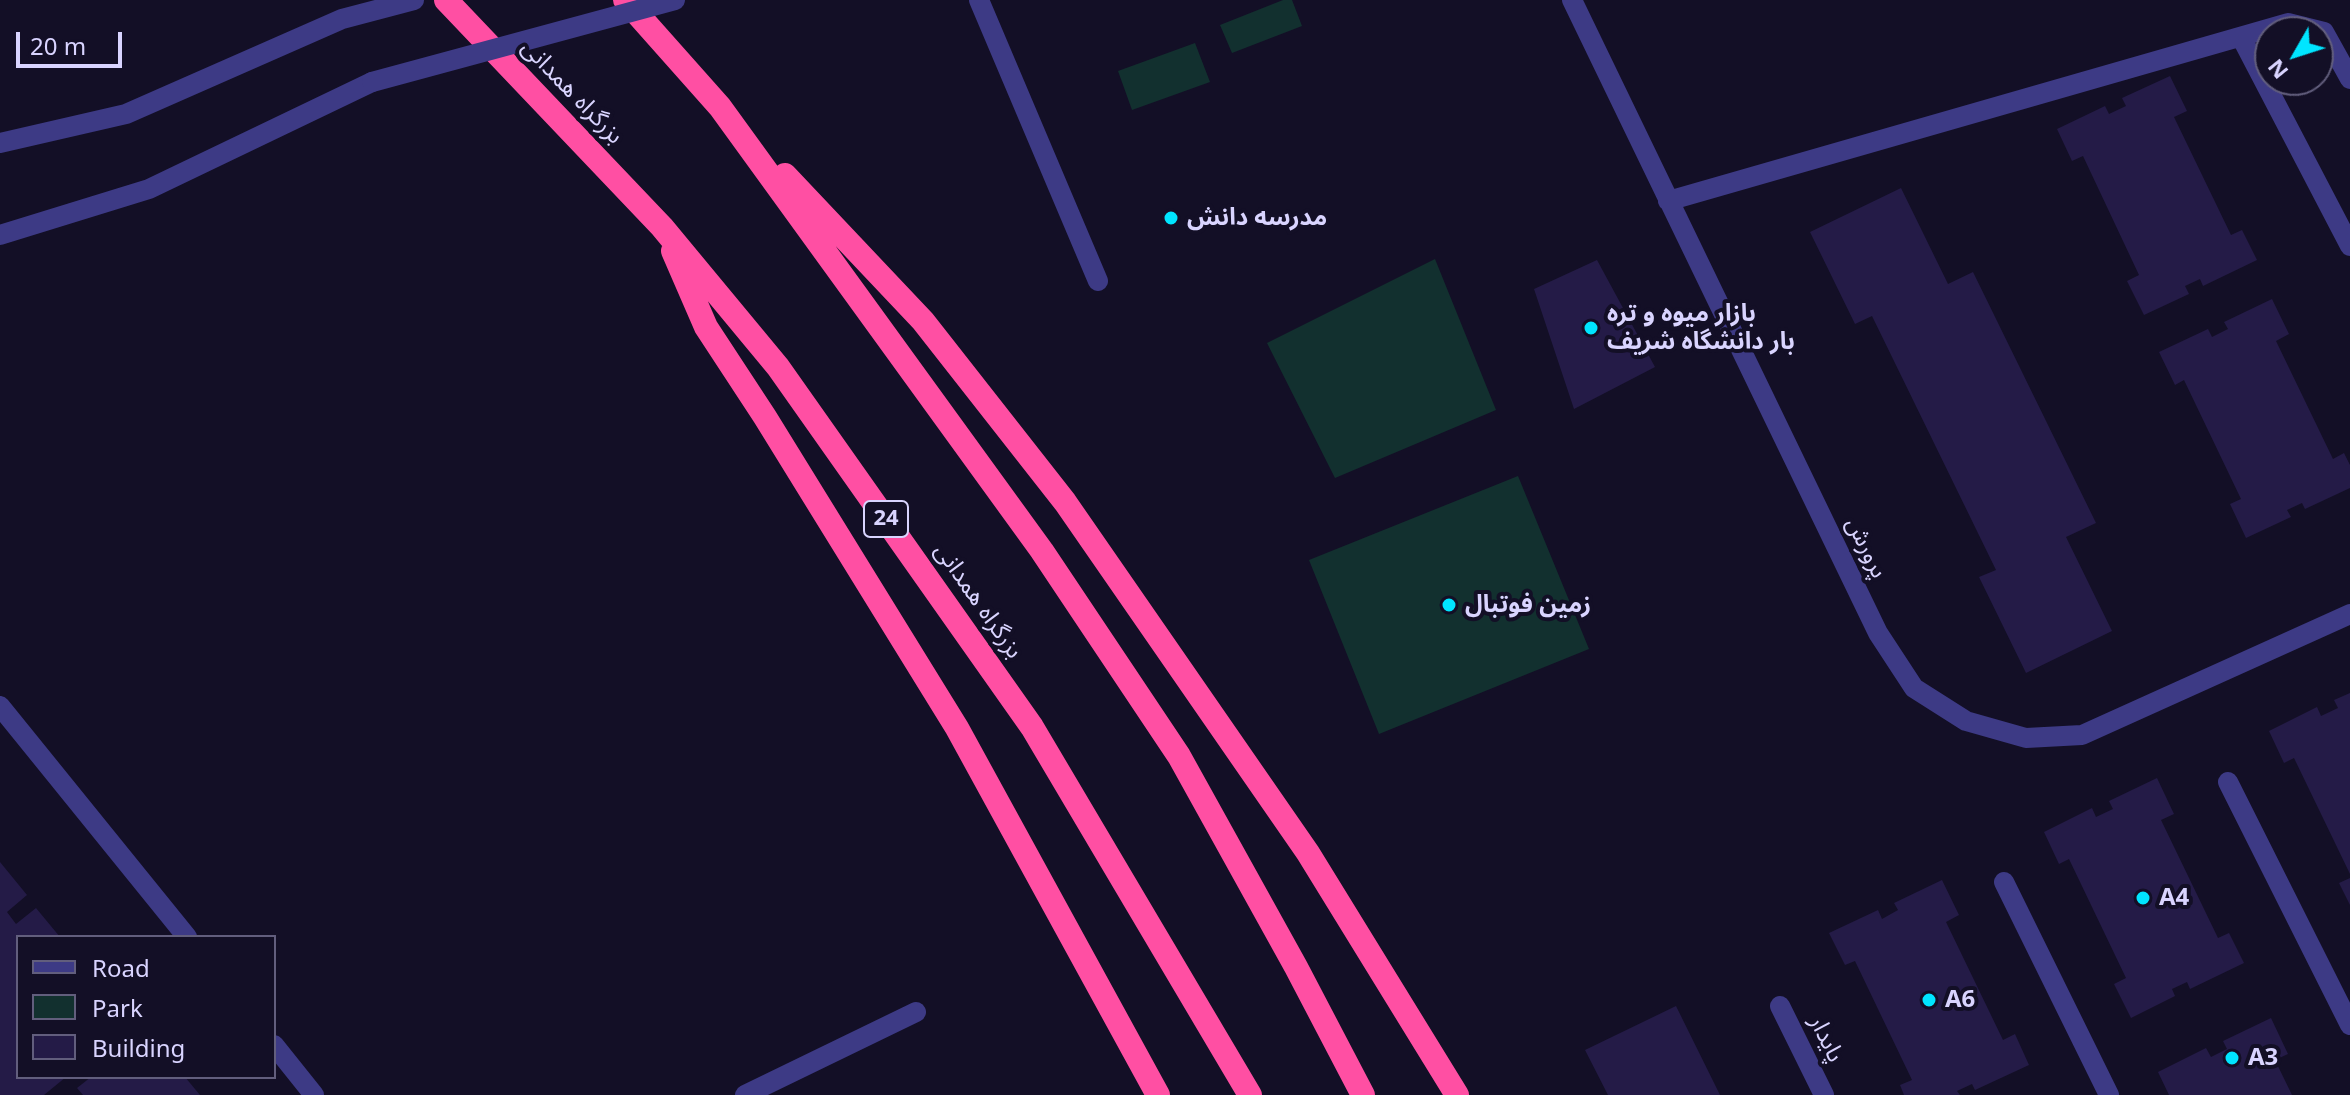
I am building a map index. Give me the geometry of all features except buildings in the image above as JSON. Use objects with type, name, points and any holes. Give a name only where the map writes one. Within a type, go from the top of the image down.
[{"type":"highway","name":"بزرگراه همدانی","points":[[446,0],[662,227],[778,367],[1032,727],[1250,1095]]},
{"type":"highway","points":[[625,0],[720,107],[923,321],[1065,502],[1308,853],[1457,1095]]},
{"type":"highway","points":[[720,107],[1042,551],[1179,756],[1363,1095]]},
{"type":"highway","points":[[662,227],[706,327],[957,728],[1158,1095]]},
{"type":"street","points":[[0,143],[126,114],[342,19],[414,0]]},
{"type":"street","points":[[0,235],[149,189],[372,82],[675,0]]},
{"type":"street","points":[[979,0],[1098,281]]},
{"type":"street","name":"پرورش","points":[[1572,0],[1878,633],[1914,688],[1966,721],[2026,738],[2082,735],[2350,614]]},
{"type":"street","points":[[1668,201],[2288,23],[2324,32],[2350,79]]},
{"type":"street","points":[[2241,37],[2350,246]]},
{"type":"street","points":[[0,706],[185,935]]},
{"type":"street","points":[[2228,782],[2350,1025]]},
{"type":"street","points":[[2004,882],[2109,1095]]},
{"type":"street","name":"پایدار","points":[[1780,1006],[1824,1095]]},
{"type":"street","points":[[745,1095],[916,1012]]},
{"type":"street","points":[[276,1048],[314,1095]]},
{"type":"green space","points":[[1283,0],[1292,0],[1302,26],[1232,53],[1220,25]]},
{"type":"green space","points":[[1195,43],[1210,82],[1132,110],[1118,71]]},
{"type":"green space","points":[[1435,259],[1496,410],[1335,478],[1267,343]]},
{"type":"green space","name":"زمین فوتبال","points":[[1518,476],[1589,649],[1379,734],[1309,560]]},
{"type":"place","name":"مدرسه دانش","points":[[1171,218]]},
{"type":"place","name":"بازار میوه و تره بار دانشگاه شریف","points":[[1591,328]]},
{"type":"place","name":"زمین فوتبال","points":[[1449,605]]},
{"type":"place","name":"A4","points":[[2143,898]]},
{"type":"place","name":"A6","points":[[1929,1000]]},
{"type":"place","name":"A3","points":[[2232,1058]]}]
